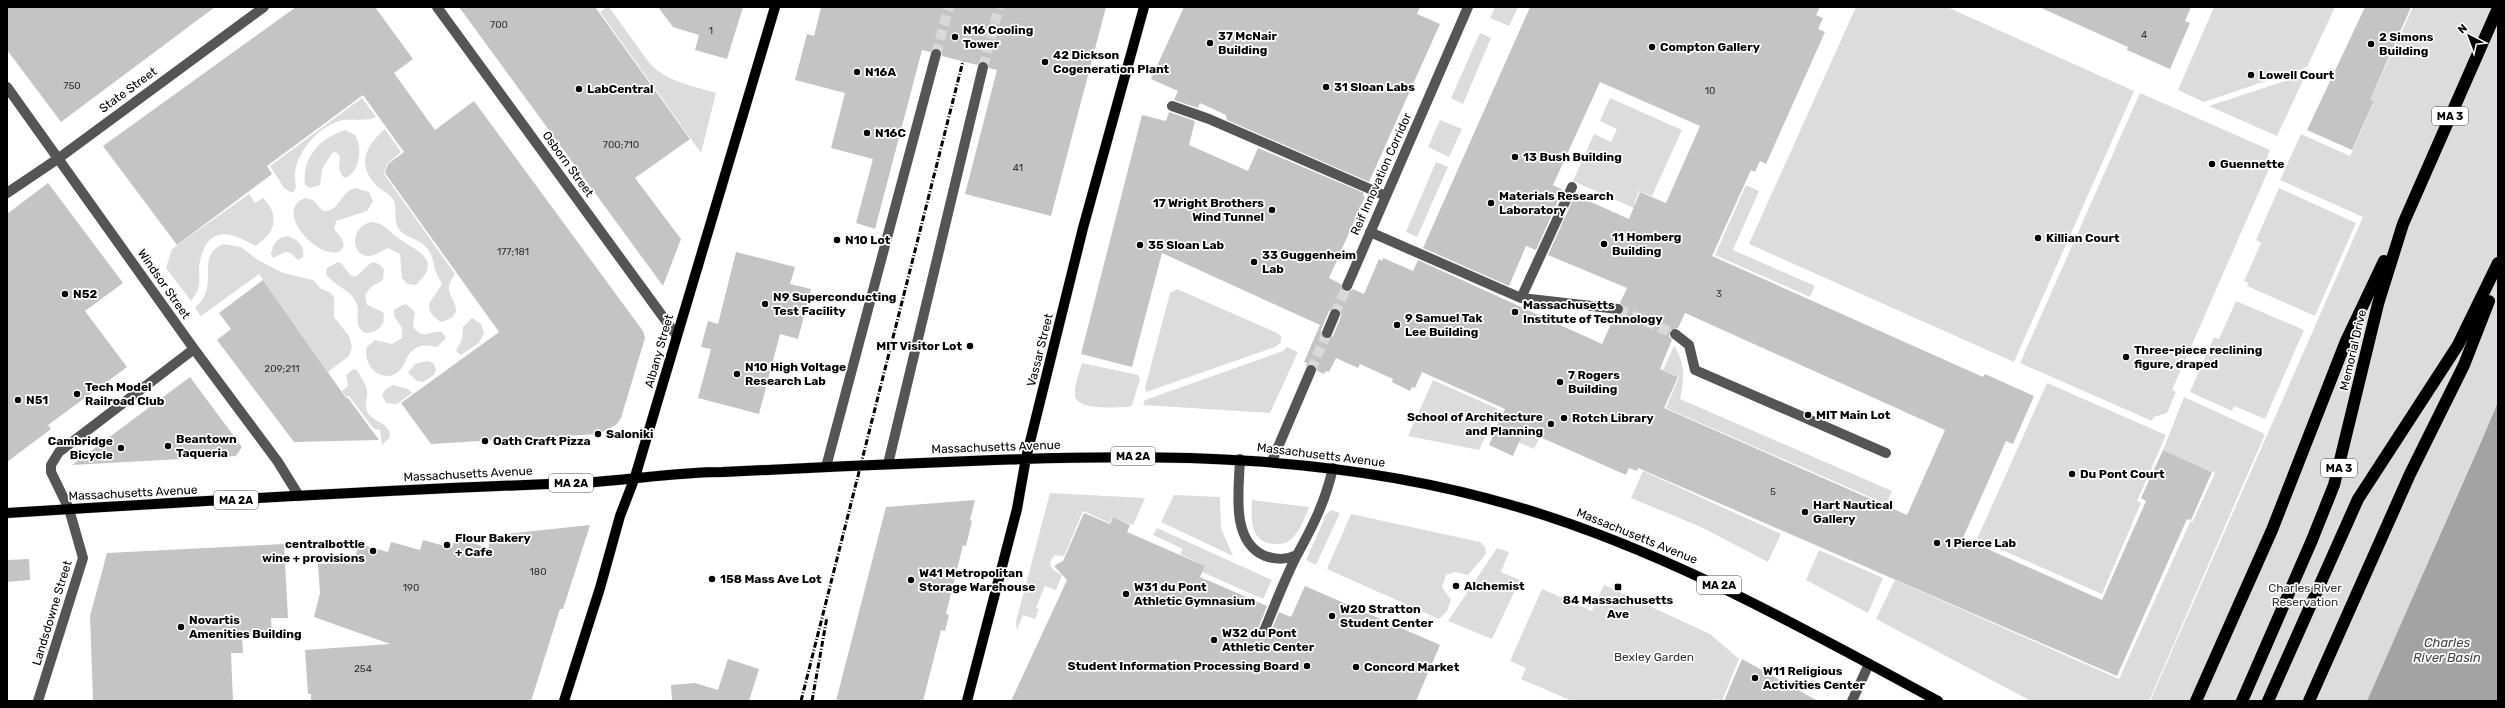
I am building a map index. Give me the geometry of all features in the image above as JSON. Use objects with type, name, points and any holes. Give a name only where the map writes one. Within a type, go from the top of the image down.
[{"type":"highway","name":"Memorial Drive","points":[[2242,701],[2303,561],[2334,485],[2378,304],[2403,224],[2498,8]]},
{"type":"highway","points":[[2196,701],[2272,530],[2346,341],[2403,224]]},
{"type":"highway","name":"MA 3","points":[[2268,701],[2358,499],[2458,345],[2498,262]]},
{"type":"highway","points":[[2309,701],[2407,480],[2464,365],[2498,272]]},
{"type":"main road","name":"Albany Street","points":[[564,701],[600,588],[620,516],[635,477],[775,7]]},
{"type":"main road","name":"Vassar Street","points":[[967,701],[1017,509],[1026,458],[1083,228],[1144,7]]},
{"type":"main road","name":"Massachusetts Avenue","points":[[7,513],[299,496],[587,482],[680,472],[1124,455],[1272,461],[1333,468],[1416,481],[1460,491],[1562,521],[1664,560],[1713,582],[1938,701]]},
{"type":"street","name":"State Street","points":[[7,193],[59,158],[264,7]]},
{"type":"street","name":"Osborn Street","points":[[437,7],[677,336]]},
{"type":"street","name":"Reif Innovation Corridor","points":[[1347,286],[1468,7]]},
{"type":"street","points":[[826,467],[936,54]]},
{"type":"street","points":[[888,464],[983,67]]},
{"type":"street","name":"Windsor Street","points":[[7,87],[194,349],[278,462],[299,496]]},
{"type":"street","points":[[1172,106],[1209,119],[1386,196]]},
{"type":"street","points":[[1521,298],[1572,187]]},
{"type":"street","points":[[1370,232],[1521,298],[1618,309]]},
{"type":"street","points":[[1327,334],[1335,314]]},
{"type":"street","points":[[1675,334],[1689,345],[1695,370],[1886,453]]},
{"type":"street","name":"Landsdowne Street","points":[[38,701],[82,558],[69,509],[51,472],[54,458],[194,349]]},
{"type":"street","points":[[1272,461],[1311,370]]},
{"type":"street","points":[[1240,459],[1240,513],[1243,533],[1249,545],[1256,552],[1279,560],[1297,555]]},
{"type":"street","points":[[1263,633],[1297,555],[1308,538],[1324,504],[1333,468]]},
{"type":"street","points":[[1852,701],[1869,664]]},
{"type":"green space","points":[[609,7],[650,64],[657,70],[681,83],[716,93],[701,153],[600,12]]},
{"type":"green space","points":[[1495,7],[1518,7],[1509,26],[1490,18]]},
{"type":"green space","points":[[1856,7],[1947,7],[2134,91],[2014,362],[1749,244]]},
{"type":"green space","points":[[2214,7],[2335,7],[2307,67],[2204,102],[2178,90]]},
{"type":"green space","name":"Charles River Reservation","points":[[2413,7],[2498,7],[2498,402],[2367,701],[2150,701],[2363,217],[2280,180],[2301,134],[2350,156],[2374,102],[2370,100]]},
{"type":"green space","points":[[1480,33],[1491,38],[1463,104],[1451,98]]},
{"type":"green space","points":[[2306,74],[2277,136],[2209,106]]},
{"type":"green space","points":[[2140,93],[2270,150],[2267,157],[2273,160],[2172,390],[2176,392],[2167,413],[2154,417],[2152,421],[2020,363]]},
{"type":"green space","points":[[362,98],[376,117],[368,119],[343,120],[326,127],[312,139],[297,163],[295,172],[295,190],[292,193],[284,188],[270,166]]},
{"type":"green space","points":[[1610,98],[1682,130],[1652,196],[1639,191],[1634,204],[1646,209],[1645,213],[1573,181],[1594,134],[1611,142],[1617,129],[1600,121]]},
{"type":"green space","points":[[1440,120],[1462,129],[1449,157],[1428,147]]},
{"type":"green space","points":[[385,129],[401,152],[387,164],[384,174],[455,274],[450,283],[449,289],[456,307],[456,311],[449,319],[441,322],[430,311],[429,307],[432,298],[442,283],[437,274],[429,251],[423,244],[404,234],[398,228],[393,199],[376,185],[366,170],[365,163],[369,148],[378,135]]},
{"type":"green space","points":[[345,130],[355,135],[359,146],[359,158],[354,170],[346,178],[342,176],[339,168],[340,156],[336,152],[332,153],[322,169],[320,185],[310,188],[305,185],[306,166],[314,150],[328,138]]},
{"type":"green space","points":[[1436,162],[1448,167],[1417,237],[1406,232]]},
{"type":"green space","points":[[1746,185],[1759,191],[1733,250],[1815,286],[1810,297],[1715,255]]},
{"type":"green space","points":[[355,188],[369,192],[373,201],[367,211],[336,221],[334,229],[342,239],[344,246],[339,252],[330,252],[319,248],[301,232],[296,222],[294,212],[296,204],[305,198],[313,200],[323,211],[329,210],[337,205],[346,193]]},
{"type":"green space","points":[[2279,188],[2356,223],[2315,316],[2247,286],[2248,283],[2244,281],[2261,243],[2256,240]]},
{"type":"green space","points":[[249,194],[255,203],[263,198],[269,205],[274,218],[271,230],[262,241],[255,246],[247,241],[224,234],[210,240],[201,257],[199,264],[198,289],[191,301],[166,268],[172,249]]},
{"type":"green space","points":[[370,222],[375,222],[386,227],[424,257],[427,262],[428,269],[416,285],[407,284],[402,278],[400,254],[388,248],[376,254],[367,256],[361,254],[357,249],[355,237],[363,226]]},
{"type":"green space","points":[[288,236],[295,239],[300,244],[303,250],[303,257],[298,260],[291,253],[285,252],[273,258],[271,254],[274,244],[278,239]]},
{"type":"green space","points":[[223,244],[241,247],[258,260],[283,273],[313,280],[321,289],[331,293],[334,298],[334,317],[349,336],[352,347],[349,356],[328,372],[259,274],[201,316],[195,308],[203,299],[207,290],[208,264],[210,257],[214,250]]},
{"type":"green space","points":[[338,262],[342,264],[350,275],[355,277],[372,262],[379,264],[384,269],[383,280],[371,287],[365,295],[367,305],[383,312],[384,320],[377,330],[365,333],[361,330],[358,322],[358,306],[356,302],[350,294],[326,274],[327,268]]},
{"type":"green space","points":[[1177,289],[1275,332],[1281,336],[1281,342],[1275,347],[1146,392],[1145,388],[1170,293]]},
{"type":"green space","points":[[2236,301],[2304,330],[2265,419],[2234,406],[2232,411],[2190,392],[2214,337],[2219,339]]},
{"type":"green space","points":[[406,304],[415,312],[413,327],[417,331],[424,334],[442,332],[446,338],[437,347],[423,346],[416,348],[410,353],[403,367],[398,372],[390,376],[382,375],[371,368],[366,356],[367,347],[375,340],[392,344],[402,338],[402,328],[394,316],[394,310]]},
{"type":"green space","points":[[472,318],[481,324],[484,333],[479,343],[461,355],[456,351],[462,339],[463,327]]},
{"type":"green space","points":[[1674,346],[1681,358],[1683,372],[1680,399],[1892,491],[1886,504],[1666,408],[1679,377],[1663,370]]},
{"type":"green space","points":[[1287,347],[1298,352],[1270,413],[1143,405],[1145,400],[1283,351]]},
{"type":"green space","points":[[427,361],[433,363],[436,369],[434,375],[423,382],[417,381],[408,373],[415,364]]},
{"type":"green space","points":[[1082,363],[1138,375],[1140,379],[1132,405],[1129,407],[1099,407],[1083,404],[1078,401],[1075,396],[1075,388]]},
{"type":"green space","points":[[353,369],[357,370],[366,388],[366,407],[368,413],[385,426],[390,432],[390,437],[382,445],[380,430],[374,429],[349,396],[346,397],[342,391],[348,386],[346,375]]},
{"type":"green space","points":[[1433,380],[1498,409],[1479,450],[1408,436]]},
{"type":"green space","name":"Du Pont Court","points":[[2047,383],[2166,435],[2137,501],[2141,503],[2102,594],[1977,539]]},
{"type":"green space","points":[[393,385],[408,389],[412,393],[397,404],[386,403],[382,395],[386,389]]},
{"type":"green space","points":[[2184,397],[2265,434],[2149,701],[2031,701],[1876,619],[1895,580],[2119,679],[2191,520],[2192,523],[2215,473],[2163,450]]},
{"type":"green space","points":[[1499,421],[1539,439],[1534,449],[1494,431]]},
{"type":"green space","points":[[1643,471],[1781,534],[1768,562],[1701,527],[1631,498]]},
{"type":"green space","points":[[1050,493],[1145,498],[1133,525],[1112,517],[1110,523],[1083,511],[1064,556],[1055,555],[1052,558],[1050,564],[1051,567],[1062,575],[1056,590],[1045,586],[1036,608],[1039,609],[1035,619],[1023,615],[1017,630],[1016,622]]},
{"type":"green space","points":[[1174,495],[1220,497],[1221,528],[1233,556],[1161,522]]},
{"type":"green space","points":[[1252,500],[1309,507],[1302,524],[1294,536],[1285,543],[1274,544],[1260,539],[1253,528]]},
{"type":"green space","points":[[1331,510],[1340,513],[1316,565],[1306,560],[1324,520],[1323,518]]},
{"type":"green space","points":[[1351,514],[1480,542],[1485,547],[1486,554],[1468,575],[1455,572],[1446,575],[1442,587],[1451,600],[1447,611],[1439,619],[1327,569]]},
{"type":"green space","points":[[1157,528],[1272,580],[1263,599],[1202,572],[1205,566],[1180,554],[1183,549],[1153,535]]},
{"type":"green space","points":[[1497,548],[1509,552],[1501,572],[1520,580],[1492,639],[1448,621]]},
{"type":"green space","points":[[1819,550],[1883,578],[1868,613],[1806,580]]},
{"type":"green space","name":"Bexley Garden","points":[[1604,585],[1710,634],[1739,659],[1722,701],[1716,699],[1715,701],[1572,701],[1521,679],[1526,668],[1510,661],[1542,589],[1592,611]]},
{"type":"water","name":"Charles River Basin","points":[[2498,402],[2498,701],[2367,701],[2480,444]]},
{"type":"building","points":[[7,7],[215,7],[61,122],[7,50]]},
{"type":"building","points":[[296,7],[375,7],[413,59],[394,73],[435,130],[474,101],[643,331],[645,338],[621,418],[616,425],[598,434],[431,444],[401,403],[499,332],[385,173],[388,164],[404,152],[363,95],[267,166],[272,174],[177,245],[103,146]]},
{"type":"building","points":[[459,7],[595,7],[690,139],[635,178],[681,239],[663,286]]},
{"type":"building","points":[[658,7],[743,7],[727,59],[695,50],[699,35],[673,27]]},
{"type":"building","points":[[821,7],[1106,7],[1051,216],[965,194],[997,70],[989,68],[985,61],[981,61],[977,65],[942,56],[941,50],[935,48],[930,52],[922,50],[875,229],[856,223],[873,159],[831,148],[845,93],[795,80],[807,34],[814,36]]},
{"type":"building","name":"31 Sloan Labs","points":[[1184,7],[1420,7],[1417,14],[1440,24],[1369,182],[1227,120],[1226,115],[1200,103],[1198,108],[1174,100],[1178,91],[1151,79]]},
{"type":"building","points":[[1530,7],[1820,7],[1816,15],[1823,18],[1818,29],[1825,32],[1766,164],[1760,161],[1755,172],[1751,170],[1712,256],[1983,377],[1985,374],[2034,396],[2013,444],[2006,441],[1963,538],[2102,600],[2146,501],[2141,498],[2163,450],[2212,472],[2191,520],[2187,519],[2117,676],[1638,468],[1637,471],[1629,468],[1626,475],[1524,430],[1513,456],[1489,445],[1505,409],[1422,372],[1415,388],[1412,387],[1410,391],[1392,382],[1393,379],[1360,364],[1358,368],[1336,358],[1329,372],[1326,371],[1324,374],[1317,371],[1314,364],[1305,366],[1307,363],[1304,362],[1320,325],[1162,253],[1132,367],[1081,354],[1142,115],[1166,121],[1169,112],[1195,121],[1189,145],[1248,171],[1258,148],[1364,193],[1363,196],[1365,197],[1329,278],[1341,284],[1344,292],[1348,292],[1353,289],[1364,294],[1379,259],[1382,261],[1383,258],[1413,271],[1418,260],[1602,344],[1615,315],[1623,313],[1624,307],[1620,303],[1627,288],[1548,255],[1575,195],[1629,219],[1640,192],[1666,203],[1700,126],[1600,82],[1553,185],[1563,190],[1536,250],[1526,246],[1509,286],[1423,248]],"holes":[[[1335,308],[1340,310],[1341,317],[1333,336],[1325,339],[1322,337],[1321,330],[1329,311]],[[1685,313],[1945,430],[1907,515],[1664,408],[1678,377],[1660,369],[1672,340],[1669,336],[1670,330],[1678,328]]]},
{"type":"building","points":[[2039,7],[2191,7],[2185,21],[2190,23],[2170,69],[2127,50],[2128,47]]},
{"type":"building","name":"2 Simons Building","points":[[2365,7],[2411,7],[2370,100],[2374,101],[2352,150],[2307,130]]},
{"type":"building","name":"N52","points":[[48,183],[123,283],[85,311],[127,367],[48,425],[51,429],[7,462],[7,214]]},
{"type":"building","points":[[736,252],[795,267],[790,284],[811,289],[798,339],[780,334],[759,414],[698,398],[711,349],[701,347],[708,321],[718,324]]},
{"type":"building","points":[[263,280],[346,398],[348,398],[379,440],[294,442],[217,340],[231,329],[219,313]]},
{"type":"building","points":[[190,377],[242,447],[236,456],[72,465]]},
{"type":"building","name":"W41 Metropolitan Storage Warehouse","points":[[975,500],[966,546],[963,545],[946,614],[949,615],[945,631],[941,630],[923,701],[836,701],[886,507]]},
{"type":"building","points":[[1084,513],[1110,524],[1113,517],[1130,525],[1127,532],[1205,566],[1200,577],[1267,606],[1257,631],[1258,637],[1261,639],[1269,636],[1279,612],[1291,617],[1305,586],[1440,645],[1416,701],[1011,701],[1067,580],[1054,566],[1063,561]]},
{"type":"building","points":[[590,525],[563,609],[560,609],[531,701],[311,701],[311,694],[308,694],[305,650],[390,644],[314,617],[320,593],[318,564],[353,562],[359,544],[388,552],[391,542],[420,550],[423,540],[452,548],[455,538],[489,548],[488,536]]},
{"type":"building","name":"Novartis Amenities Building","points":[[284,544],[288,618],[271,618],[272,635],[242,636],[243,653],[231,653],[233,701],[93,701],[90,616],[107,553]]},
{"type":"building","points":[[29,559],[30,580],[7,582],[7,560]]},
{"type":"building","points":[[728,659],[759,669],[749,701],[672,701],[671,685],[695,683],[718,690]]},
{"type":"building","name":"W11 Religious Activities Center","points":[[1742,659],[1760,669],[1818,701],[1724,701]]},
{"type":"tunnel","points":[[936,54],[949,7]]},
{"type":"tunnel","points":[[983,67],[999,7]]},
{"type":"tunnel","points":[[1335,314],[1347,286]]},
{"type":"tunnel","points":[[1618,309],[1675,334]]},
{"type":"tunnel","points":[[1311,370],[1327,333]]},
{"type":"railway","points":[[801,701],[963,61]]},
{"type":"railway","points":[[812,701],[827,617]]},
{"type":"place","name":"N16 Cooling Tower","points":[[955,37]]},
{"type":"place","name":"37 McNair Building","points":[[1210,43]]},
{"type":"place","name":"2 Simons Building","points":[[2371,44]]},
{"type":"place","name":"Compton Gallery","points":[[1652,47]]},
{"type":"place","name":"42 Dickson Cogeneration Plant","points":[[1045,62]]},
{"type":"place","name":"N16A","points":[[857,72]]},
{"type":"place","name":"Lowell Court","points":[[2251,75]]},
{"type":"place","name":"31 Sloan Labs","points":[[1326,87]]},
{"type":"place","name":"LabCentral","points":[[579,89]]},
{"type":"place","name":"N16C","points":[[867,133]]},
{"type":"place","name":"13 Bush Building","points":[[1515,157]]},
{"type":"place","name":"Guennette","points":[[2212,164]]},
{"type":"place","name":"Materials Research Laboratory","points":[[1491,203]]},
{"type":"place","name":"17 Wright Brothers Wind Tunnel","points":[[1272,210]]},
{"type":"place","name":"Killian Court","points":[[2038,238]]},
{"type":"place","name":"N10 Lot","points":[[837,240]]},
{"type":"place","name":"11 Homberg Building","points":[[1604,244]]},
{"type":"place","name":"35 Sloan Lab","points":[[1140,245]]},
{"type":"place","name":"33 Guggenheim Lab","points":[[1254,262]]},
{"type":"place","name":"N52","points":[[65,294]]},
{"type":"place","name":"N9 Superconducting Test Facility","points":[[765,304]]},
{"type":"place","name":"Massachusetts Institute of Technology","points":[[1515,312]]},
{"type":"place","name":"9 Samuel Tak Lee Building","points":[[1397,325]]},
{"type":"place","name":"MIT Visitor Lot","points":[[970,346]]},
{"type":"place","name":"Three-piece reclining figure, draped","points":[[2126,357]]},
{"type":"place","name":"N10 High Voltage Research Lab","points":[[737,374]]},
{"type":"place","name":"7 Rogers Building","points":[[1560,382]]},
{"type":"place","name":"Tech Model Railroad Club","points":[[77,394]]},
{"type":"place","name":"N51","points":[[18,400]]},
{"type":"place","name":"MIT Main Lot","points":[[1808,415]]},
{"type":"place","name":"Rotch Library","points":[[1564,418]]},
{"type":"place","name":"School of Architecture and Planning","points":[[1551,424]]},
{"type":"place","name":"Saloniki","points":[[598,434]]},
{"type":"place","name":"Oath Craft Pizza","points":[[485,441]]},
{"type":"place","name":"Beantown Taqueria","points":[[168,446]]},
{"type":"place","name":"Cambridge Bicycle","points":[[121,448]]},
{"type":"place","name":"Du Pont Court","points":[[2072,474]]},
{"type":"place","name":"Hart Nautical Gallery","points":[[1805,512]]},
{"type":"place","name":"1 Pierce Lab","points":[[1937,543]]},
{"type":"place","name":"Flour Bakery + Cafe","points":[[447,545]]},
{"type":"place","name":"centralbottle wine + provisions","points":[[373,551]]},
{"type":"place","name":"158 Mass Ave Lot","points":[[712,579]]},
{"type":"place","name":"W41 Metropolitan Storage Warehouse","points":[[911,580]]},
{"type":"place","name":"Alchemist","points":[[1456,586]]},
{"type":"place","name":"84 Massachusetts Ave","points":[[1618,587]]},
{"type":"place","name":"W31 du Pont Athletic Gymnasium","points":[[1126,594]]},
{"type":"place","name":"W20 Stratton Student Center","points":[[1332,616]]},
{"type":"place","name":"Novartis Amenities Building","points":[[181,627]]},
{"type":"place","name":"W32 du Pont Athletic Center","points":[[1214,640]]},
{"type":"place","name":"Student Information Processing Board","points":[[1307,666]]},
{"type":"place","name":"Concord Market","points":[[1356,667]]},
{"type":"place","name":"W11 Religious Activities Center","points":[[1755,678]]}]
